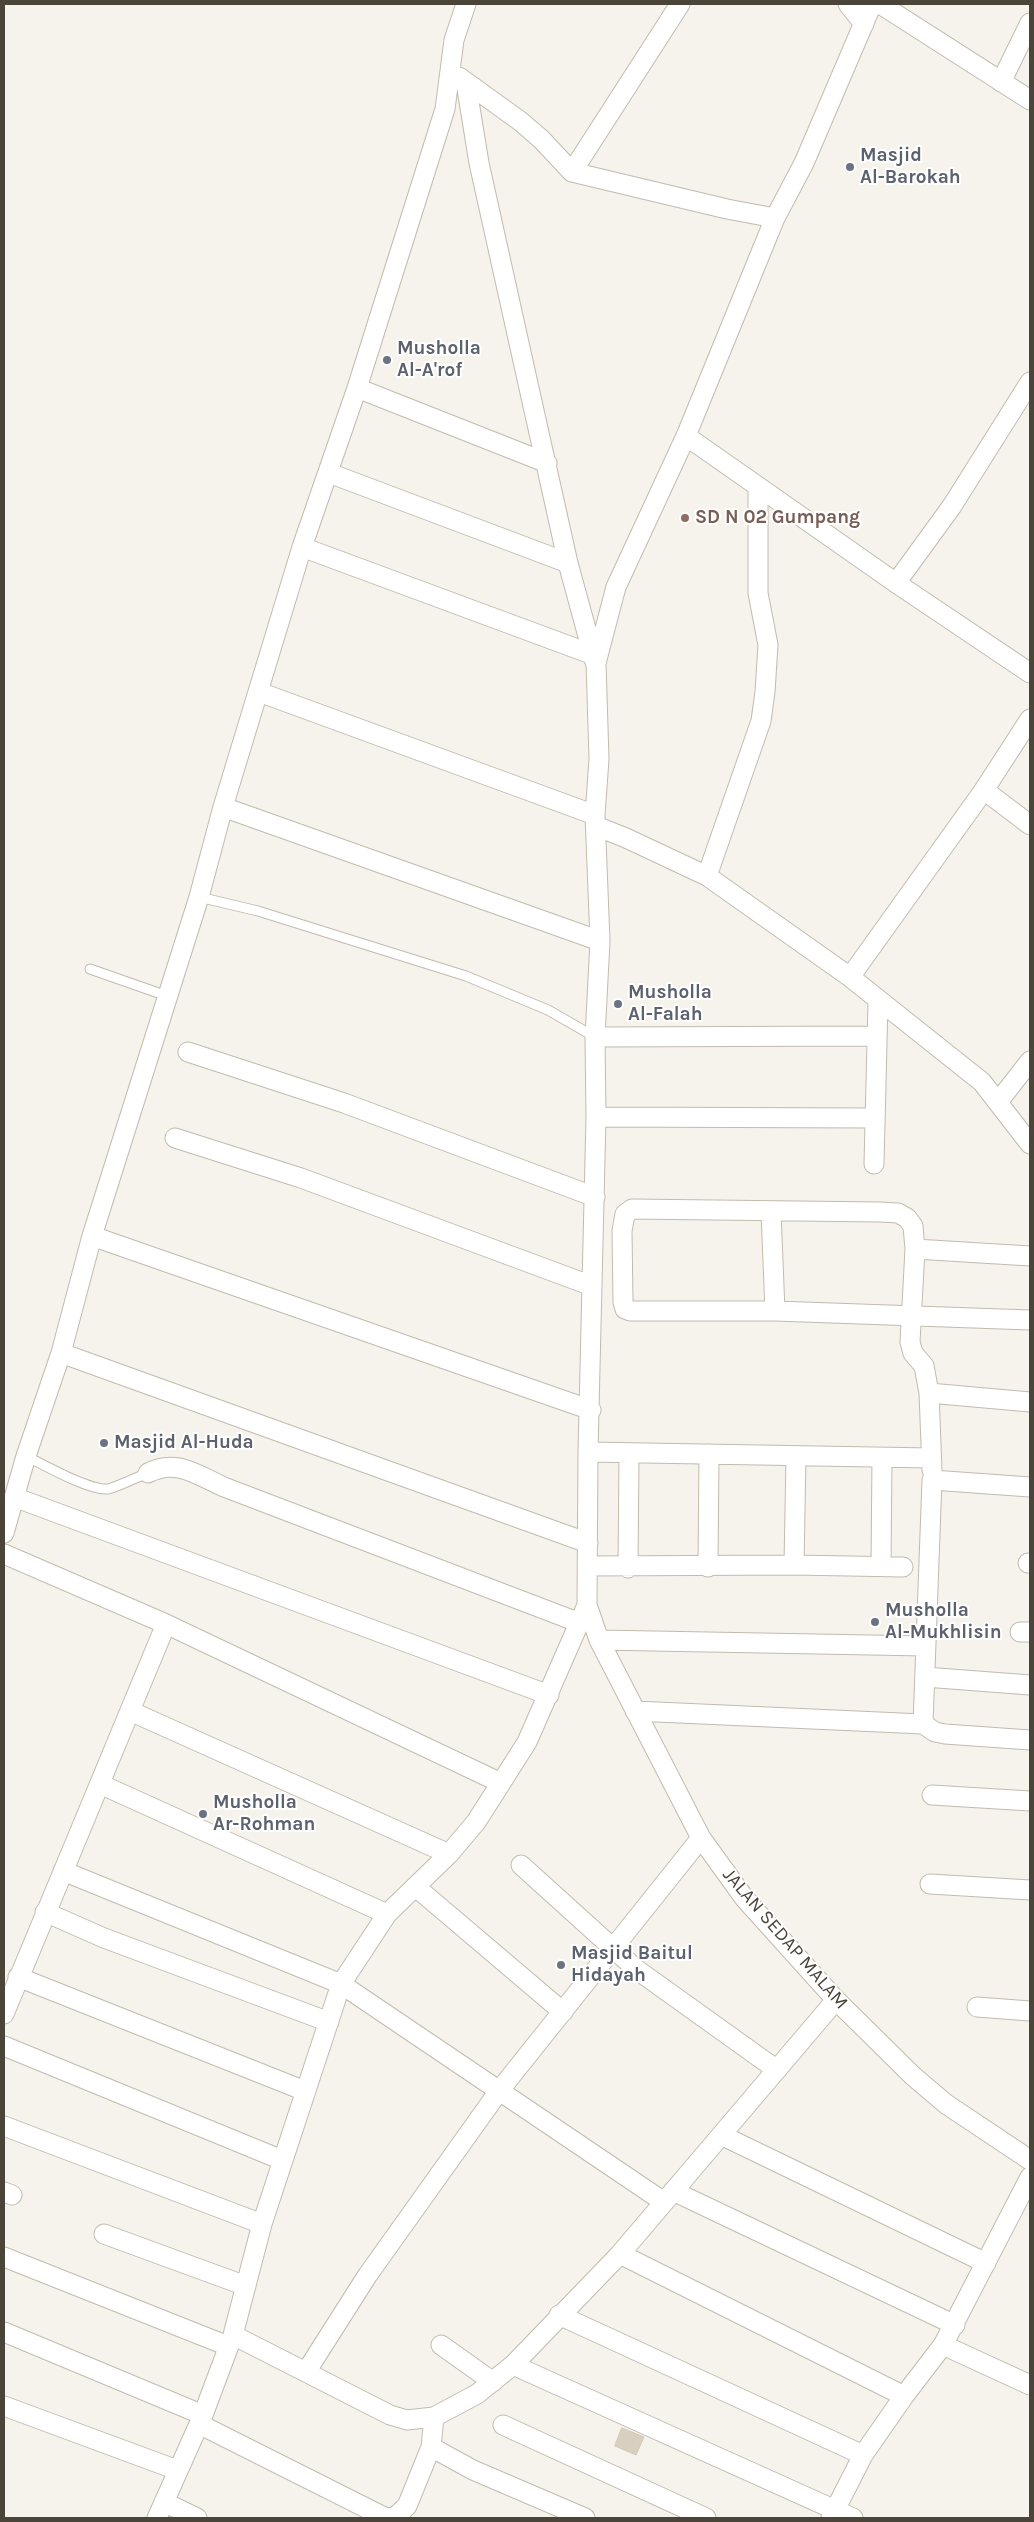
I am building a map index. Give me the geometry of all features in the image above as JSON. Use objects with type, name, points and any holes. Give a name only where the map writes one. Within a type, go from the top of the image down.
[{"type":"street","points":[[4,1533],[26,1456],[61,1353],[92,1236],[199,897],[223,807],[302,547],[329,473],[446,110],[454,40],[466,4]]},
{"type":"street","points":[[572,172],[680,4]]},
{"type":"street","points":[[848,4],[864,24]]},
{"type":"street","points":[[594,659],[616,587],[686,436],[775,218],[804,163],[872,4]]},
{"type":"street","points":[[880,4],[1030,100]]},
{"type":"street","points":[[1001,82],[1030,23]]},
{"type":"street","points":[[450,70],[520,121],[541,139],[572,172],[727,209],[775,218]]},
{"type":"street","points":[[197,2518],[161,2510],[201,2419],[230,2341],[262,2224],[341,1984],[387,1914],[449,1854],[476,1822],[527,1742],[588,1605],[588,1452],[591,1410],[596,1118],[595,1037],[600,941],[595,820],[599,759],[594,659],[568,563],[479,163],[466,83]]},
{"type":"street","points":[[896,583],[952,506],[1030,382]]},
{"type":"street","points":[[357,388],[546,463]]},
{"type":"street","points":[[686,436],[758,488],[1030,673]]},
{"type":"street","points":[[329,473],[568,563]]},
{"type":"street","points":[[707,876],[761,721],[765,692],[768,645],[758,593],[758,488]]},
{"type":"street","points":[[302,547],[594,659]]},
{"type":"street","points":[[259,692],[595,820],[626,838],[707,876],[850,977],[878,1002],[937,1045],[982,1082],[1030,1144]]},
{"type":"street","points":[[850,977],[984,790],[1030,719]]},
{"type":"street","points":[[984,790],[1030,825]]},
{"type":"street","points":[[223,807],[600,941]]},
{"type":"street","points":[[874,1164],[878,1002]]},
{"type":"street","points":[[595,1037],[876,1036]]},
{"type":"street","points":[[188,1052],[344,1103],[595,1197]]},
{"type":"street","points":[[998,1102],[1030,1061]]},
{"type":"street","points":[[596,1118],[875,1118]]},
{"type":"street","points":[[175,1138],[301,1178],[592,1286]]},
{"type":"street","points":[[923,1724],[932,1458],[926,1371],[913,1353],[910,1342],[912,1314],[915,1249],[913,1226],[907,1218],[898,1213],[632,1209],[625,1214],[622,1231],[623,1302],[625,1309],[630,1311],[775,1311],[912,1314],[1030,1320]]},
{"type":"street","points":[[772,1212],[775,1311]]},
{"type":"street","points":[[92,1236],[591,1410]]},
{"type":"street","points":[[915,1249],[1030,1256]]},
{"type":"street","points":[[594,1264],[623,1264]]},
{"type":"street","points":[[61,1353],[588,1543]]},
{"type":"street","points":[[929,1393],[1030,1402]]},
{"type":"street","points":[[588,1452],[932,1458]]},
{"type":"street","points":[[628,1454],[628,1568]]},
{"type":"street","points":[[708,1566],[709,1454]]},
{"type":"street","points":[[794,1565],[796,1457]]},
{"type":"street","points":[[881,1566],[882,1458]]},
{"type":"street","points":[[148,1473],[160,1466],[177,1466],[224,1486],[580,1623]]},
{"type":"street","points":[[932,1480],[1030,1487]]},
{"type":"street","points":[[14,1497],[549,1695]]},
{"type":"street","points":[[4,1554],[166,1624],[501,1782]]},
{"type":"street","points":[[588,1566],[628,1568],[794,1565],[903,1567]]},
{"type":"street","name":"JALAN SEDAP MALAM","points":[[588,1605],[599,1640],[701,1838],[745,1899],[836,2000],[913,2076],[946,2104],[1030,2160]]},
{"type":"street","points":[[4,2014],[166,1624]]},
{"type":"street","points":[[599,1640],[925,1646]]},
{"type":"street","points":[[925,1677],[1030,1685]]},
{"type":"street","points":[[130,1711],[449,1854]]},
{"type":"street","points":[[635,1711],[923,1724],[935,1732],[945,1734],[1030,1740]]},
{"type":"street","points":[[100,1784],[387,1914]]},
{"type":"street","points":[[932,1795],[1030,1801]]},
{"type":"street","points":[[306,2372],[367,2276],[499,2091],[701,1838]]},
{"type":"street","points":[[521,1865],[659,1987],[777,2070]]},
{"type":"street","points":[[63,1871],[341,1984],[499,2091],[668,2197],[955,2325]]},
{"type":"street","points":[[930,1884],[1030,1890]]},
{"type":"street","points":[[416,1888],[563,2012]]},
{"type":"street","points":[[45,1912],[104,1938],[329,2022]]},
{"type":"street","points":[[18,1978],[305,2091]]},
{"type":"street","points":[[4,2257],[230,2341],[306,2372],[390,2415],[412,2420],[434,2417],[493,2382],[513,2364],[620,2254],[836,2000]]},
{"type":"street","points":[[977,2008],[1030,2011]]},
{"type":"street","points":[[4,2046],[282,2160]]},
{"type":"street","points":[[4,2126],[262,2224]]},
{"type":"street","points":[[721,2136],[986,2263]]},
{"type":"street","points":[[833,2514],[863,2455],[904,2396],[943,2345],[955,2325],[1030,2177]]},
{"type":"street","points":[[104,2234],[246,2286]]},
{"type":"street","points":[[620,2254],[904,2396]]},
{"type":"street","points":[[559,2315],[863,2455]]},
{"type":"street","points":[[4,2332],[201,2419],[386,2518],[395,2517],[407,2506],[431,2447],[434,2417]]},
{"type":"street","points":[[441,2345],[493,2382]]},
{"type":"street","points":[[943,2345],[1030,2385]]},
{"type":"street","points":[[513,2364],[833,2514],[853,2518]]},
{"type":"street","points":[[4,2406],[178,2470]]},
{"type":"street","points":[[503,2425],[706,2518]]},
{"type":"street","points":[[431,2447],[473,2470],[585,2518]]},
{"type":"lane","points":[[199,897],[258,911],[466,976],[548,1010],[595,1037]]},
{"type":"lane","points":[[90,968],[167,996]]},
{"type":"lane","points":[[26,1456],[80,1482],[109,1489],[148,1473]]},
{"type":"building","points":[[622,2428],[644,2437],[636,2455],[615,2446]]},
{"type":"place","name":"Masjid Al-Barokah","points":[[850,167]]},
{"type":"place","name":"Musholla Al-A'rof","points":[[387,360]]},
{"type":"place","name":"SD N 02 Gumpang","points":[[685,518]]},
{"type":"place","name":"Musholla Al-Falah","points":[[618,1004]]},
{"type":"place","name":"Masjid Al-Huda","points":[[104,1443]]},
{"type":"place","name":"Musholla Al-Mukhlisin","points":[[875,1622]]},
{"type":"place","name":"Musholla Ar-Rohman","points":[[203,1814]]},
{"type":"place","name":"Masjid Baitul Hidayah","points":[[561,1965]]}]
